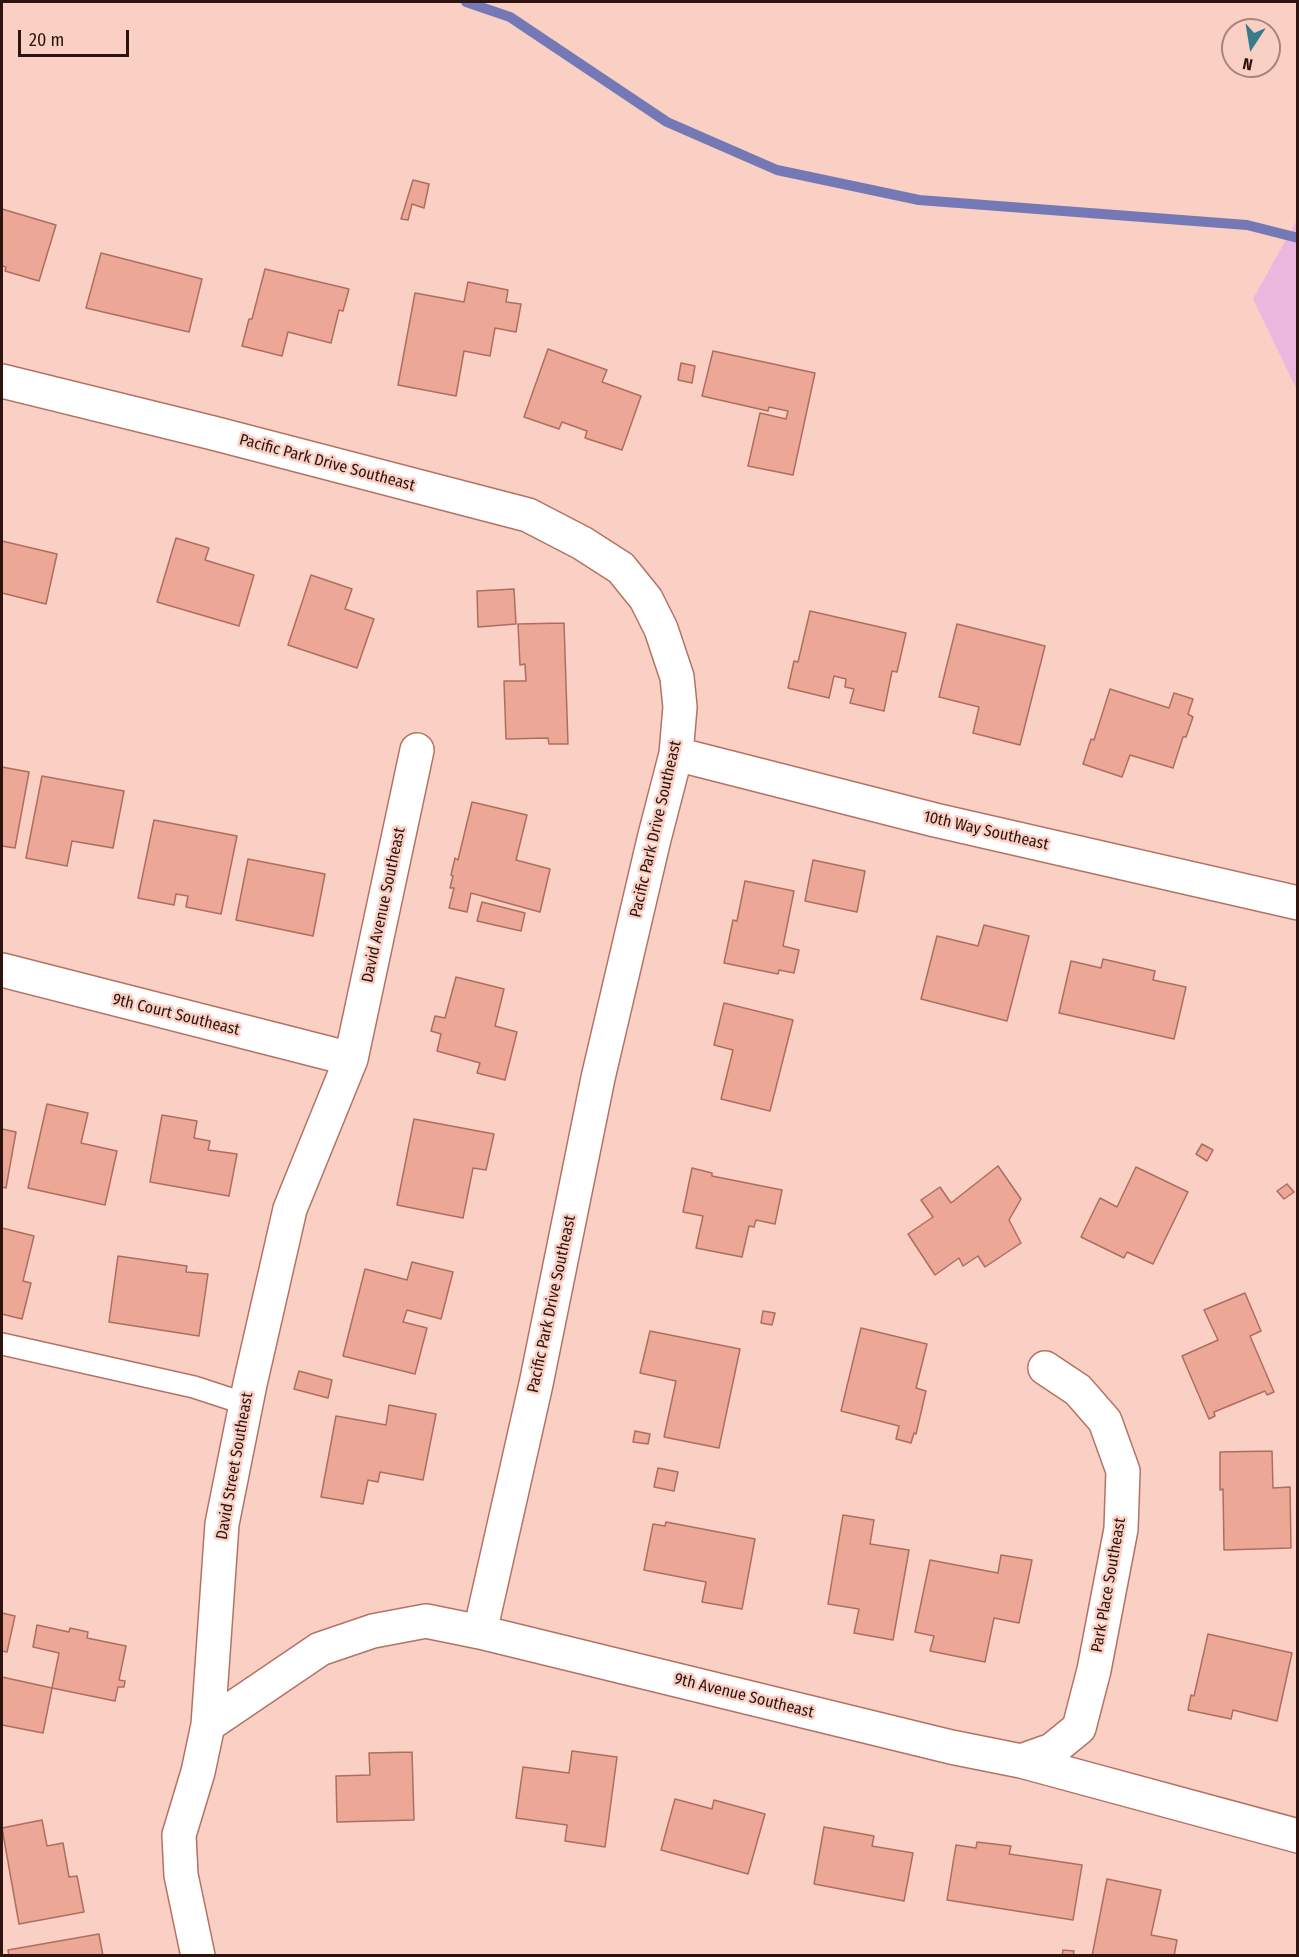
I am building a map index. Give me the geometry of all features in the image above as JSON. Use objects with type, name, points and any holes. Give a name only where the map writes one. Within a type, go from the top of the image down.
[{"type":"street","name":"Pacific Park Drive Southeast","points":[[2,381],[528,515],[582,543],[621,568],[646,599],[661,629],[677,677],[680,707],[676,754],[598,1078],[536,1384],[480,1632]]},
{"type":"street","name":"David Avenue Southeast","points":[[351,1059],[417,750]]},
{"type":"street","name":"10th Way Southeast","points":[[676,754],[935,820],[1298,903]]},
{"type":"street","name":"9th Court Southeast","points":[[2,970],[351,1059]]},
{"type":"street","name":"David Street Southeast","points":[[198,1956],[181,1875],[179,1835],[198,1772],[208,1725],[222,1524],[246,1404],[290,1209],[351,1059]]},
{"type":"street","name":"Park Place Southeast","points":[[1021,1761],[1052,1750],[1079,1728],[1094,1670],[1121,1529],[1123,1471],[1106,1421],[1078,1390],[1045,1368]]},
{"type":"street","name":"9th Avenue Southeast","points":[[208,1725],[320,1649],[373,1631],[426,1621],[480,1632],[951,1747],[1021,1761],[1298,1836]]},
{"type":"lane","points":[[2,1344],[194,1387],[246,1404]]},
{"type":"shaded area","points":[[1297,220],[1297,390],[1253,299]]},
{"type":"building","points":[[413,180],[429,184],[424,208],[412,204],[408,220],[401,219]]},
{"type":"building","points":[[2,209],[56,225],[39,281],[5,271],[6,267],[2,266]]},
{"type":"building","points":[[101,253],[202,279],[189,332],[86,308]]},
{"type":"building","points":[[265,269],[349,289],[343,311],[339,310],[331,343],[288,332],[282,356],[242,346],[249,319],[252,319]]},
{"type":"building","points":[[468,282],[508,290],[506,302],[521,304],[516,332],[495,328],[490,356],[464,351],[456,396],[398,385],[415,293],[464,302]]},
{"type":"building","points":[[548,349],[607,370],[602,382],[641,396],[622,450],[585,438],[587,431],[562,422],[559,429],[524,417]]},
{"type":"building","points":[[713,351],[815,373],[793,475],[748,466],[760,413],[786,419],[788,411],[769,407],[768,411],[702,396]]},
{"type":"building","points":[[681,363],[695,366],[692,383],[678,380]]},
{"type":"building","points":[[176,538],[209,548],[205,560],[254,575],[239,626],[157,602]]},
{"type":"building","points":[[2,541],[57,554],[46,604],[2,593]]},
{"type":"building","points":[[311,575],[352,589],[345,609],[374,619],[357,668],[288,645]]},
{"type":"building","points":[[514,589],[516,624],[478,627],[477,591]]},
{"type":"building","points":[[810,611],[906,633],[897,672],[892,671],[884,711],[850,703],[854,689],[845,687],[846,679],[834,676],[829,698],[788,688],[794,661],[798,662]]},
{"type":"building","points":[[564,623],[568,744],[549,744],[548,738],[506,739],[504,681],[526,681],[525,664],[520,665],[518,624]]},
{"type":"building","points":[[957,624],[1045,646],[1020,745],[973,733],[979,707],[939,697]]},
{"type":"building","points":[[1110,689],[1169,708],[1174,693],[1193,699],[1188,714],[1193,717],[1186,737],[1183,737],[1173,768],[1130,755],[1122,777],[1083,764],[1091,739],[1094,740]]},
{"type":"building","points":[[2,767],[29,772],[15,848],[2,846]]},
{"type":"building","points":[[42,776],[124,791],[113,848],[72,841],[67,866],[26,858]]},
{"type":"building","points":[[472,802],[527,815],[516,860],[550,869],[540,912],[471,893],[467,912],[449,908],[454,888],[450,888],[453,876],[451,875],[455,858],[458,860]]},
{"type":"building","points":[[154,820],[237,836],[221,914],[186,907],[188,896],[176,894],[174,905],[138,898]]},
{"type":"building","points":[[248,859],[325,874],[313,936],[236,920]]},
{"type":"building","points":[[813,860],[865,871],[857,912],[805,901]]},
{"type":"building","points":[[745,881],[794,891],[783,946],[799,950],[794,973],[779,970],[778,974],[724,963],[733,920],[737,921]]},
{"type":"building","points":[[482,902],[525,913],[521,931],[477,921]]},
{"type":"building","points":[[984,925],[1029,936],[1007,1021],[921,999],[937,936],[978,946]]},
{"type":"building","points":[[1103,959],[1155,971],[1153,980],[1186,987],[1174,1039],[1059,1013],[1071,961],[1101,968]]},
{"type":"building","points":[[456,977],[504,989],[495,1026],[517,1032],[505,1080],[477,1073],[480,1063],[437,1051],[441,1034],[431,1031],[435,1016],[445,1018]]},
{"type":"building","points":[[724,1003],[793,1020],[770,1111],[721,1099],[733,1050],[714,1045]]},
{"type":"building","points":[[47,1104],[88,1113],[81,1143],[117,1151],[105,1205],[28,1188]]},
{"type":"building","points":[[162,1115],[197,1121],[194,1138],[210,1141],[208,1150],[237,1154],[229,1196],[150,1182]]},
{"type":"building","points":[[414,1119],[494,1134],[486,1170],[473,1168],[463,1218],[397,1205]]},
{"type":"building","points":[[2,1129],[16,1132],[6,1188],[2,1187]]},
{"type":"building","points":[[1202,1144],[1213,1150],[1207,1161],[1196,1154]]},
{"type":"building","points":[[998,1166],[1021,1199],[1009,1220],[1021,1243],[985,1267],[978,1256],[963,1266],[959,1258],[935,1275],[908,1234],[933,1217],[921,1200],[940,1187],[951,1203]]},
{"type":"building","points":[[1136,1167],[1188,1192],[1153,1264],[1127,1252],[1124,1258],[1081,1237],[1100,1198],[1117,1207]]},
{"type":"building","points":[[692,1168],[712,1173],[712,1176],[782,1190],[775,1224],[756,1220],[754,1227],[749,1226],[742,1257],[696,1248],[703,1216],[683,1212]]},
{"type":"building","points":[[1287,1184],[1294,1192],[1284,1199],[1277,1191]]},
{"type":"building","points":[[2,1228],[34,1236],[23,1281],[31,1283],[22,1319],[2,1314]]},
{"type":"building","points":[[118,1256],[187,1266],[186,1272],[208,1274],[199,1336],[109,1322]]},
{"type":"building","points":[[412,1262],[453,1272],[441,1319],[407,1310],[403,1322],[427,1328],[415,1374],[343,1356],[365,1269],[407,1280]]},
{"type":"building","points":[[1245,1293],[1261,1331],[1250,1336],[1274,1392],[1267,1395],[1265,1391],[1214,1412],[1215,1416],[1209,1419],[1182,1356],[1218,1340],[1204,1310]]},
{"type":"building","points":[[763,1311],[775,1313],[772,1325],[761,1323]]},
{"type":"building","points":[[861,1328],[927,1344],[916,1388],[926,1391],[916,1434],[914,1433],[911,1443],[896,1439],[899,1426],[841,1411]]},
{"type":"building","points":[[650,1331],[740,1349],[719,1448],[664,1437],[676,1381],[640,1373]]},
{"type":"building","points":[[299,1371],[332,1380],[328,1398],[294,1389]]},
{"type":"building","points":[[389,1405],[436,1414],[423,1480],[380,1472],[378,1482],[368,1480],[363,1504],[321,1497],[336,1416],[386,1425]]},
{"type":"building","points":[[635,1431],[650,1434],[648,1444],[633,1442]]},
{"type":"building","points":[[1272,1451],[1273,1488],[1290,1487],[1291,1548],[1224,1550],[1220,1452]]},
{"type":"building","points":[[658,1468],[678,1472],[674,1491],[654,1487]]},
{"type":"building","points":[[843,1515],[874,1520],[870,1544],[909,1550],[893,1640],[854,1633],[859,1609],[828,1604]]},
{"type":"building","points":[[666,1522],[755,1539],[742,1609],[702,1602],[706,1582],[644,1570],[653,1524],[665,1526]]},
{"type":"building","points":[[1001,1555],[1032,1560],[1019,1623],[994,1618],[985,1662],[930,1651],[934,1636],[915,1632],[930,1560],[998,1573]]},
{"type":"building","points":[[2,1613],[15,1616],[7,1652],[2,1651]]},
{"type":"building","points":[[37,1625],[69,1632],[70,1628],[88,1632],[87,1638],[126,1646],[119,1680],[125,1681],[124,1687],[118,1687],[115,1701],[52,1688],[59,1653],[33,1647]]},
{"type":"building","points":[[1208,1634],[1292,1653],[1277,1721],[1233,1710],[1231,1719],[1188,1710],[1191,1695],[1194,1696]]},
{"type":"building","points":[[2,1677],[52,1688],[43,1733],[2,1725]]},
{"type":"building","points":[[572,1751],[617,1757],[605,1847],[565,1841],[567,1825],[516,1818],[523,1767],[569,1773]]},
{"type":"building","points":[[412,1752],[414,1820],[337,1822],[336,1776],[370,1775],[369,1753]]},
{"type":"building","points":[[675,1799],[712,1809],[714,1800],[765,1814],[748,1874],[661,1850]]},
{"type":"building","points":[[42,1820],[47,1846],[63,1843],[69,1877],[77,1876],[84,1912],[19,1924],[2,1828]]},
{"type":"building","points":[[824,1827],[874,1836],[872,1846],[913,1853],[904,1901],[814,1884]]},
{"type":"building","points":[[977,1842],[1011,1846],[1009,1854],[1082,1865],[1073,1920],[947,1900],[956,1845],[976,1848]]},
{"type":"building","points":[[1107,1879],[1161,1890],[1151,1935],[1177,1940],[1174,1956],[1092,1956]]},
{"type":"building","points":[[99,1934],[103,1956],[9,1956],[8,1950]]},
{"type":"building","points":[[1063,1950],[1074,1951],[1073,1956],[1062,1956]]},
{"type":"waterway","points":[[466,2],[510,17],[667,122],[777,170],[919,200],[1247,225],[1298,238]]}]
